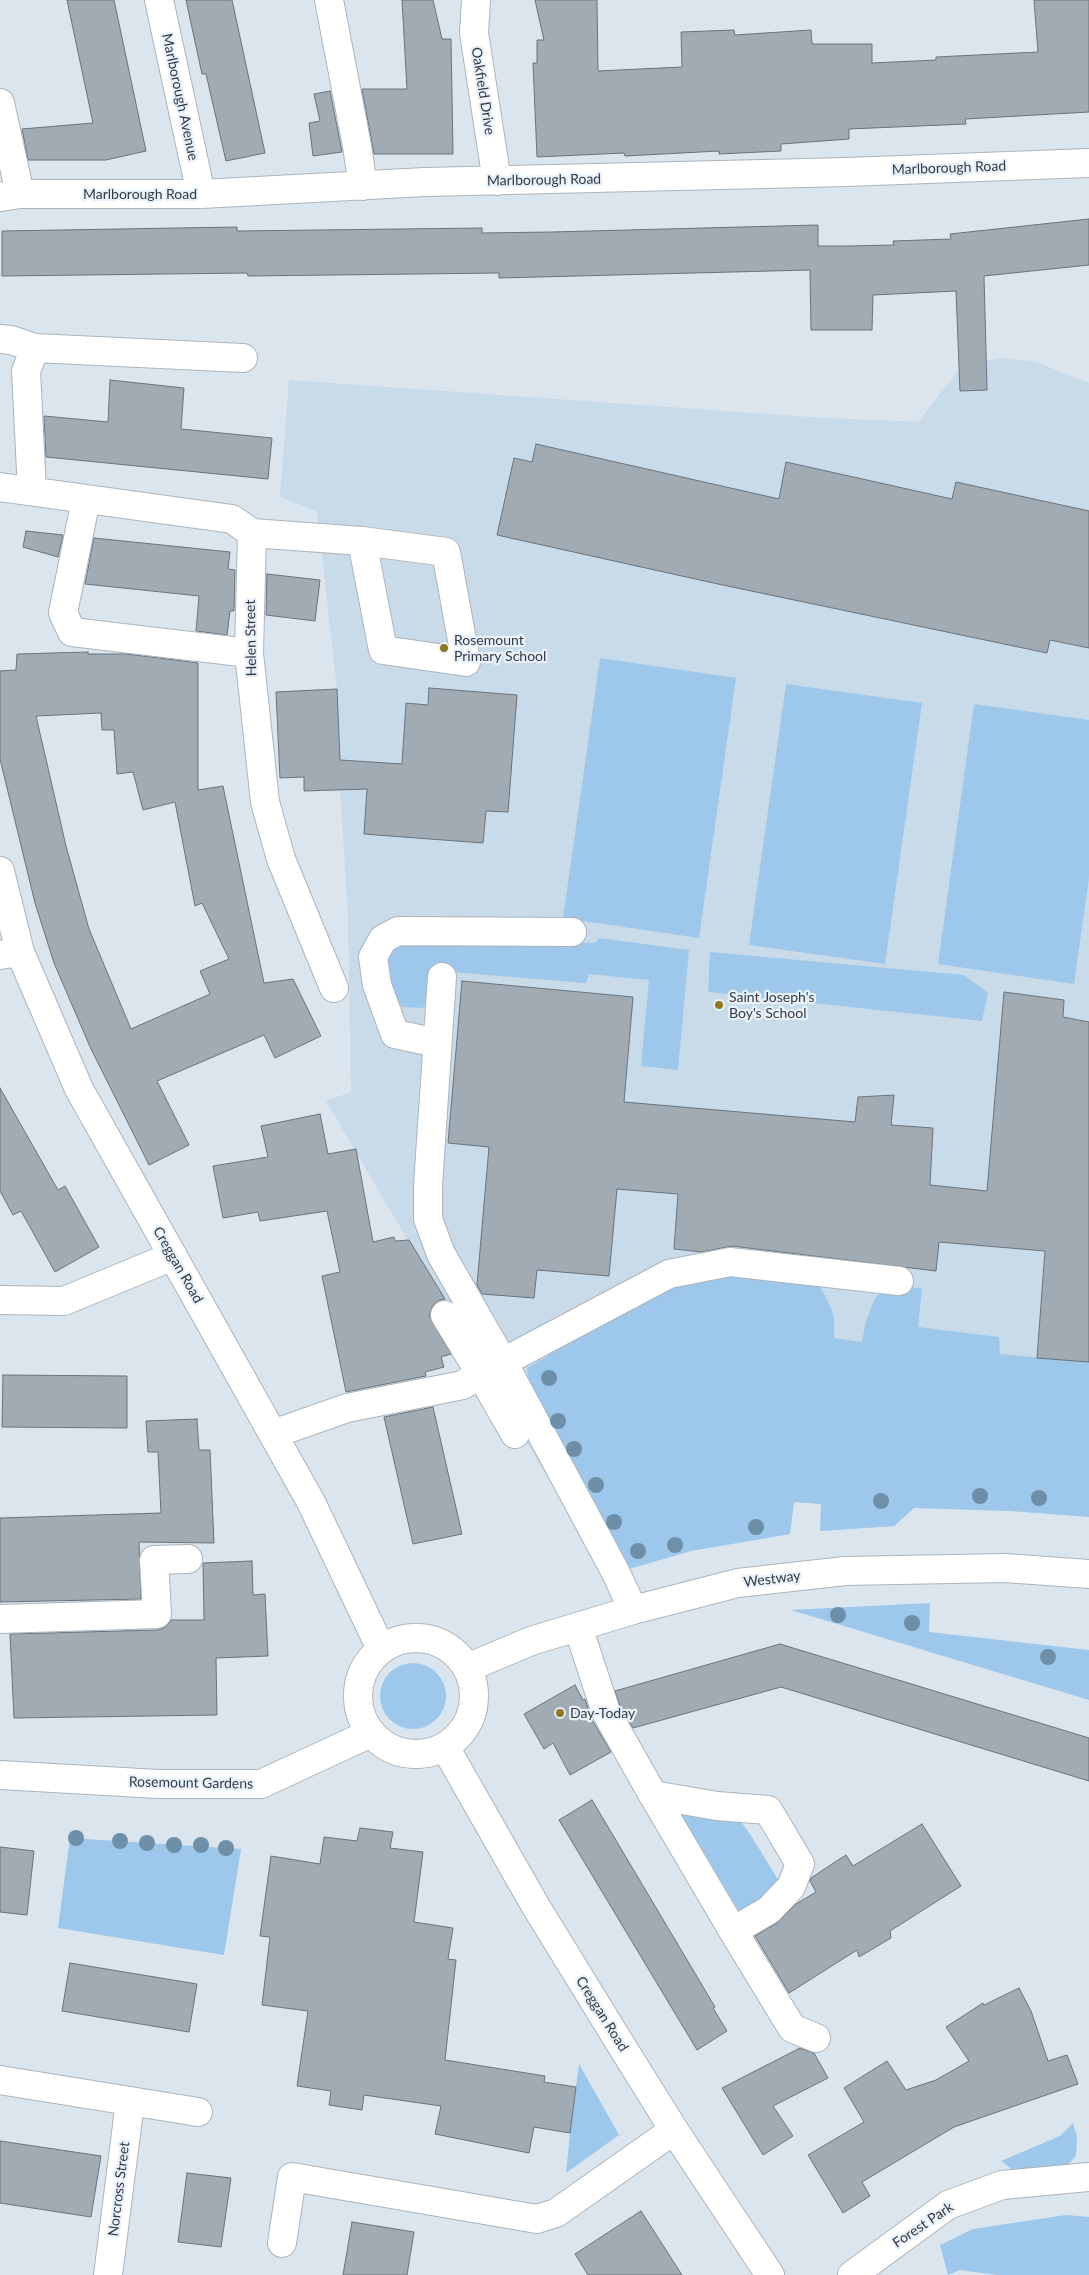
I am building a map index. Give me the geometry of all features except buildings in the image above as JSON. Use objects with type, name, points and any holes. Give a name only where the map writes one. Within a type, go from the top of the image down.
[{"type":"street","name":"Marlborough Avenue","points":[[159,0],[201,194]]},
{"type":"street","points":[[329,0],[363,186]]},
{"type":"street","name":"Oakfield Drive","points":[[476,0],[474,33],[497,182]]},
{"type":"street","points":[[0,103],[10,196]]},
{"type":"street","name":"Marlborough Road","points":[[10,196],[201,194],[363,186],[1089,163]]},
{"type":"street","points":[[0,340],[11,340],[35,348],[243,358]]},
{"type":"street","points":[[32,490],[26,371],[35,348]]},
{"type":"street","points":[[0,487],[232,519],[252,533],[362,541],[446,552],[466,662],[384,650],[362,541]]},
{"type":"street","points":[[86,499],[63,613],[72,632],[249,653]]},
{"type":"street","name":"Helen Street","points":[[252,533],[249,653],[266,802],[281,859],[334,988]]},
{"type":"street","name":"Creggan Road","points":[[0,871],[10,954],[79,1089],[311,1502],[381,1649]]},
{"type":"street","points":[[437,1043],[395,1034],[377,985],[373,957],[383,939],[398,931],[572,932]]},
{"type":"street","points":[[442,977],[428,1186],[428,1218],[440,1254],[491,1368],[515,1434]]},
{"type":"street","points":[[0,1300],[64,1300],[173,1256]]},
{"type":"street","points":[[273,1434],[347,1408],[462,1384],[669,1274],[730,1262],[899,1281]]},
{"type":"street","points":[[445,1315],[491,1368],[616,1573],[632,1610]]},
{"type":"street","points":[[0,1619],[157,1614],[154,1560],[188,1559]]},
{"type":"street","name":"Westway","points":[[468,1668],[531,1641],[632,1610],[738,1583],[845,1571],[1005,1568],[1089,1574]]},
{"type":"street","points":[[578,1627],[606,1712],[652,1795],[792,2028],[816,2038]]},
{"type":"street","points":[[419,1637],[438,1642],[455,1653],[468,1668],[473,1685],[474,1703],[469,1721],[458,1736],[444,1747],[425,1754],[405,1753],[386,1746],[371,1733],[361,1716],[357,1698],[359,1679],[368,1662],[381,1649],[399,1640],[419,1637]]},
{"type":"street","name":"Rosemount Gardens","points":[[0,1775],[158,1784],[261,1784],[371,1733]]},
{"type":"street","name":"Creggan Road","points":[[444,1747],[535,1906],[674,2130],[770,2275]]},
{"type":"street","points":[[652,1795],[717,1806],[768,1810],[800,1864],[791,1887],[769,1910],[733,1931]]},
{"type":"street","points":[[0,2080],[198,2112]]},
{"type":"street","name":"Norcross Street","points":[[108,2275],[130,2102]]},
{"type":"street","points":[[282,2243],[292,2177],[537,2219],[556,2213],[674,2130]]},
{"type":"street","name":"Forest Park","points":[[852,2275],[948,2205],[1002,2185],[1089,2177]]},
{"type":"shaded area","name":"Saint Joseph's Boy's School","points":[[1000,358],[1036,362],[1089,383],[1089,1517],[1011,1511],[914,1508],[894,1526],[820,1531],[821,1504],[794,1502],[790,1534],[691,1551],[605,1575],[326,1101],[351,1092],[348,917],[340,789],[337,689],[317,512],[280,497],[289,380],[810,417],[918,422],[962,366]]},
{"type":"shaded area","points":[[600,658],[736,678],[699,938],[563,918]]},
{"type":"shaded area","points":[[786,684],[922,703],[885,964],[749,945]]},
{"type":"shaded area","points":[[974,704],[1089,720],[1089,878],[1074,984],[938,964]]},
{"type":"shaded area","points":[[403,938],[595,943],[599,938],[689,950],[678,1070],[641,1066],[649,980],[589,974],[586,983],[438,971],[436,985],[423,1008],[403,1007],[394,999],[388,955]]},
{"type":"shaded area","points":[[710,952],[964,975],[988,993],[982,1021],[708,992]]},
{"type":"shaded area","points":[[707,1274],[810,1279],[820,1287],[827,1299],[834,1317],[834,1338],[862,1342],[866,1321],[875,1298],[885,1290],[900,1287],[922,1288],[918,1327],[999,1337],[1000,1354],[1089,1362],[1089,1517],[1011,1511],[914,1508],[894,1526],[820,1531],[821,1504],[794,1502],[790,1534],[691,1551],[629,1569],[531,1400],[527,1368],[548,1356],[555,1343],[667,1287]]},
{"type":"shaded area","points":[[930,1603],[929,1632],[1089,1650],[1089,1700],[791,1610]]},
{"type":"shaded area","points":[[413,1663],[426,1666],[436,1673],[443,1683],[446,1696],[443,1709],[436,1719],[426,1726],[413,1729],[400,1726],[390,1719],[383,1709],[380,1696],[383,1683],[390,1673],[400,1666]]},
{"type":"shaded area","points":[[676,1806],[738,1818],[782,1886],[739,1911]]},
{"type":"shaded area","points":[[70,1838],[241,1849],[224,1955],[58,1928]]},
{"type":"shaded area","points":[[579,2064],[619,2135],[566,2173],[570,2133]]},
{"type":"shaded area","points":[[1073,2123],[1077,2137],[1076,2156],[1060,2173],[1020,2175],[1001,2161],[1060,2136]]},
{"type":"shaded area","points":[[1066,2215],[1089,2217],[1089,2275],[997,2275],[960,2270],[948,2275],[940,2245],[973,2229]]},
{"type":"place","name":"Rosemount Primary School","points":[[444,648]]},
{"type":"place","name":"Saint Joseph's Boy's School","points":[[719,1005]]},
{"type":"place","name":"Day-Today","points":[[560,1713]]}]
